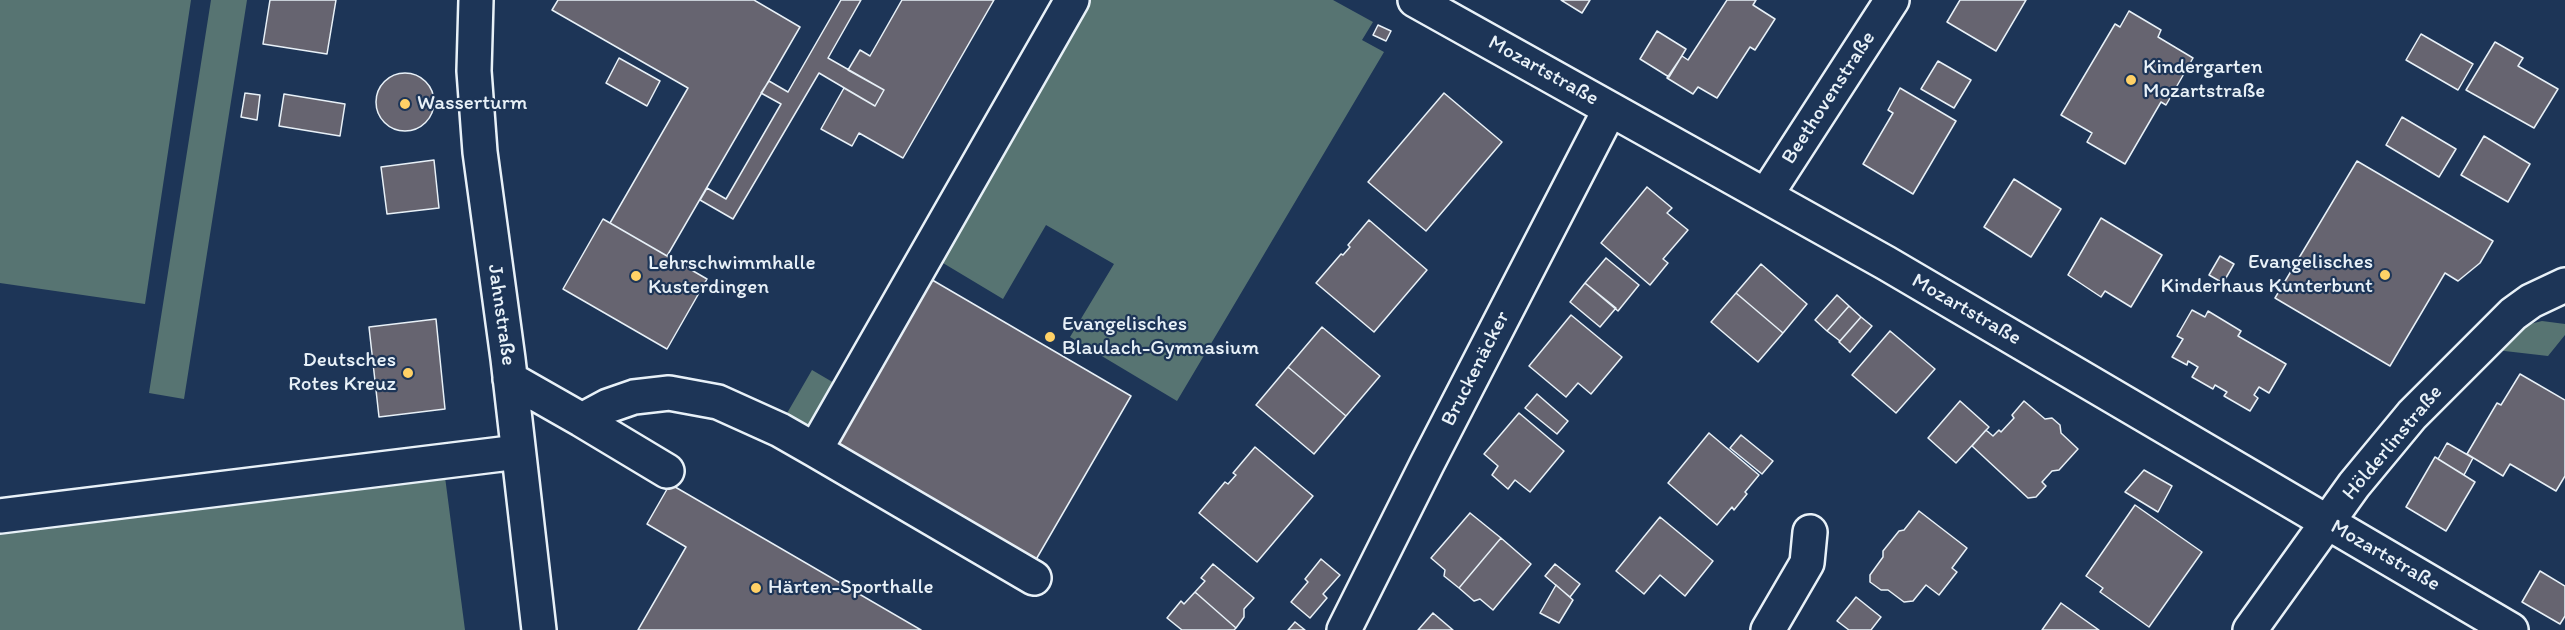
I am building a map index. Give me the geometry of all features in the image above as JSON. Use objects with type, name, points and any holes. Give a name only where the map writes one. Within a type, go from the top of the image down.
[{"type":"street","name":"Jahnstraße","points":[[476,0],[474,71],[479,140],[539,630]]},
{"type":"street","points":[[815,450],[1072,0]]},
{"type":"street","name":"Mozartstraße","points":[[1415,0],[1451,9],[1610,109],[2011,335],[2511,630]]},
{"type":"street","name":"Beethovenstraße","points":[[1766,195],[1892,0]]},
{"type":"street","name":"Bruckenäcker","points":[[1344,630],[1432,453],[1610,109]]},
{"type":"street","name":"Hölderlinstraße","points":[[2250,630],[2381,450],[2412,415],[2513,314],[2531,301],[2565,285]]},
{"type":"street","points":[[510,379],[667,471]]},
{"type":"street","points":[[582,420],[608,406],[634,397],[669,393],[718,402],[780,430],[1035,578]]},
{"type":"street","points":[[0,516],[518,452]]},
{"type":"street","points":[[1768,630],[1807,563],[1810,532]]},
{"type":"green space","points":[[0,0],[191,0],[145,304],[0,283]]},
{"type":"green space","points":[[211,0],[247,0],[184,399],[149,393]]},
{"type":"green space","points":[[1083,0],[1333,0],[1373,22],[1362,40],[1384,52],[1177,401],[1070,337],[1114,264],[1046,225],[1003,299],[933,257]]},
{"type":"green space","points":[[2542,321],[2565,324],[2565,335],[2548,356],[2496,350],[2526,325]]},
{"type":"green space","points":[[812,370],[841,387],[815,431],[786,415]]},
{"type":"green space","points":[[445,477],[465,630],[0,630],[0,534]]},
{"type":"building","points":[[270,0],[336,0],[327,54],[263,44]]},
{"type":"building","points":[[558,0],[754,0],[800,27],[667,256],[610,223],[688,88],[552,10]]},
{"type":"building","points":[[841,0],[861,0],[828,58],[884,90],[875,106],[819,73],[733,219],[700,200],[707,188],[726,199],[781,104],[761,93],[769,81],[788,92]]},
{"type":"building","points":[[902,0],[994,0],[903,158],[859,133],[852,146],[821,129],[844,88],[875,106],[884,90],[848,70],[860,50],[870,56]]},
{"type":"building","points":[[1561,0],[1590,0],[1582,13]]},
{"type":"building","points":[[1727,0],[1756,0],[1753,5],[1775,19],[1755,50],[1750,47],[1717,98],[1698,87],[1693,94],[1667,78],[1682,56],[1688,60]]},
{"type":"building","points":[[1960,0],[2026,0],[1996,51],[1947,22]]},
{"type":"building","name":"Kindergarten Mozartstraße","points":[[2129,11],[2161,30],[2158,37],[2193,58],[2166,105],[2161,102],[2125,164],[2087,142],[2092,133],[2061,115],[2115,24],[2120,27]]},
{"type":"building","points":[[1378,25],[1391,31],[1386,41],[1373,35]]},
{"type":"building","points":[[1657,31],[1686,49],[1669,77],[1640,59]]},
{"type":"building","points":[[2421,34],[2473,64],[2458,90],[2406,60]]},
{"type":"building","points":[[2495,42],[2523,58],[2518,66],[2558,89],[2534,128],[2466,90]]},
{"type":"building","points":[[619,58],[660,81],[647,106],[606,83]]},
{"type":"building","points":[[1938,61],[1971,80],[1954,108],[1921,89]]},
{"type":"building","name":"Wasserturm","points":[[405,73],[416,75],[429,86],[434,102],[432,113],[421,126],[405,131],[394,129],[381,118],[376,102],[378,91],[389,78]]},
{"type":"building","points":[[1900,88],[1956,121],[1913,194],[1863,164],[1893,113],[1888,110]]},
{"type":"building","points":[[245,93],[260,95],[257,120],[241,117]]},
{"type":"building","points":[[1444,93],[1502,142],[1426,231],[1368,182]]},
{"type":"building","points":[[284,94],[345,104],[340,136],[279,126]]},
{"type":"building","points":[[2402,117],[2456,149],[2439,177],[2386,145]]},
{"type":"building","points":[[2484,136],[2530,164],[2508,202],[2461,175]]},
{"type":"building","points":[[434,160],[439,208],[387,214],[381,167]]},
{"type":"building","points":[[2357,161],[2493,241],[2480,263],[2458,281],[2445,273],[2390,366],[2275,298]]},
{"type":"building","points":[[2014,179],[2061,209],[2031,257],[1984,227]]},
{"type":"building","points":[[1647,187],[1672,208],[1667,213],[1688,230],[1663,259],[1668,263],[1650,285],[1601,243]]},
{"type":"building","points":[[2101,218],[2162,255],[2131,307],[2105,291],[2101,297],[2068,275]]},
{"type":"building","points":[[603,219],[707,279],[667,349],[563,289]]},
{"type":"building","points":[[1369,220],[1427,270],[1374,332],[1316,283],[1350,247],[1348,245]]},
{"type":"building","points":[[2220,256],[2234,264],[2223,283],[2209,275]]},
{"type":"building","points":[[1606,258],[1639,285],[1618,311],[1585,283]]},
{"type":"building","points":[[1761,264],[1807,304],[1783,333],[1736,293]]},
{"type":"building","points":[[922,274],[1131,396],[1034,563],[825,442]]},
{"type":"building","points":[[1585,283],[1616,308],[1600,327],[1570,302]]},
{"type":"building","points":[[1736,293],[1783,333],[1758,362],[1711,322]]},
{"type":"building","points":[[1837,295],[1849,306],[1827,331],[1815,320]]},
{"type":"building","points":[[1849,306],[1861,317],[1840,341],[1827,331]]},
{"type":"building","points":[[2192,310],[2205,317],[2208,311],[2241,331],[2238,336],[2286,364],[2269,393],[2259,387],[2254,395],[2258,398],[2250,411],[2224,396],[2227,392],[2215,385],[2213,389],[2192,377],[2198,367],[2188,361],[2187,365],[2172,357],[2183,339],[2177,336]]},
{"type":"building","points":[[1571,315],[1622,357],[1591,394],[1578,383],[1566,397],[1529,366]]},
{"type":"building","points":[[1861,317],[1872,326],[1850,352],[1839,342]]},
{"type":"building","name":"Deutsches Rotes Kreuz","points":[[436,319],[445,409],[379,417],[369,327]]},
{"type":"building","points":[[1322,327],[1380,376],[1346,416],[1288,367]]},
{"type":"building","points":[[1890,331],[1935,369],[1896,413],[1852,375]]},
{"type":"building","points":[[1288,367],[1346,416],[1314,454],[1256,405]]},
{"type":"building","points":[[2520,374],[2565,400],[2565,476],[2556,491],[2510,464],[2503,476],[2467,454],[2497,403],[2501,405]]},
{"type":"building","points":[[1537,394],[1568,421],[1557,434],[1525,408]]},
{"type":"building","points":[[1960,401],[1989,427],[1956,463],[1928,438]]},
{"type":"building","points":[[2024,401],[2045,419],[2052,418],[2060,425],[2061,433],[2078,449],[2059,470],[2052,471],[2042,482],[2046,486],[2036,497],[2028,498],[1972,446],[1986,430],[1993,436],[1999,430],[2001,432],[2014,418],[2012,415]]},
{"type":"building","points":[[1519,413],[1564,451],[1530,492],[1515,480],[1508,489],[1492,475],[1498,466],[1484,454]]},
{"type":"building","points":[[1709,433],[1759,475],[1734,510],[1732,507],[1717,525],[1668,483]]},
{"type":"building","points":[[1741,435],[1773,461],[1762,474],[1730,448]]},
{"type":"building","points":[[2447,443],[2473,458],[2464,475],[2438,459]]},
{"type":"building","points":[[1255,447],[1313,496],[1257,562],[1199,513],[1225,482],[1228,484],[1236,475],[1233,473]]},
{"type":"building","points":[[2435,457],[2475,482],[2446,531],[2406,507]]},
{"type":"building","points":[[2144,470],[2172,486],[2158,512],[2125,492]]},
{"type":"building","name":"Härten-Sporthalle","points":[[670,484],[921,630],[638,630],[686,547],[647,524]]},
{"type":"building","points":[[2135,505],[2202,552],[2149,627],[2100,592],[2103,588],[2086,576]]},
{"type":"building","points":[[1919,511],[1967,548],[1952,568],[1957,572],[1939,595],[1926,585],[1913,601],[1904,602],[1888,590],[1881,590],[1870,582],[1870,575],[1883,557],[1883,551]]},
{"type":"building","points":[[1470,513],[1501,538],[1459,588],[1444,576],[1445,570],[1431,558]]},
{"type":"building","points":[[1660,517],[1713,561],[1685,596],[1660,575],[1644,594],[1616,571]]},
{"type":"building","points":[[1501,538],[1531,564],[1493,610],[1480,599],[1474,601],[1459,588]]},
{"type":"building","points":[[1321,559],[1340,575],[1323,594],[1327,598],[1310,618],[1291,602],[1308,582],[1305,579]]},
{"type":"building","points":[[1213,564],[1254,598],[1244,609],[1244,617],[1236,628],[1195,592],[1205,581],[1201,578]]},
{"type":"building","points":[[1555,564],[1580,584],[1570,597],[1545,576]]},
{"type":"building","points":[[2540,571],[2565,586],[2565,616],[2560,624],[2522,602]]},
{"type":"building","points":[[1556,585],[1573,600],[1559,623],[1540,613]]},
{"type":"building","points":[[1195,592],[1236,628],[1234,630],[1182,630],[1167,618],[1181,601],[1184,604]]},
{"type":"building","points":[[1856,597],[1881,617],[1871,630],[1849,630],[1837,621]]},
{"type":"building","points":[[2061,603],[2099,630],[2042,630]]},
{"type":"building","points":[[1433,613],[1453,630],[1418,630]]},
{"type":"building","points":[[1295,622],[1305,630],[1288,630]]},
{"type":"place","name":"Kindergarten Mozartstraße","points":[[2131,80]]},
{"type":"place","name":"Wasserturm","points":[[405,104]]},
{"type":"place","name":"Evangelisches Kinderhaus Kunterbunt","points":[[2385,275]]},
{"type":"place","name":"Lehrschwimmhalle Kusterdingen","points":[[636,276]]},
{"type":"place","name":"Evangelisches Blaulach-Gymnasium","points":[[1050,337]]},
{"type":"place","name":"Deutsches Rotes Kreuz","points":[[408,373]]},
{"type":"place","name":"Härten-Sporthalle","points":[[756,588]]}]
